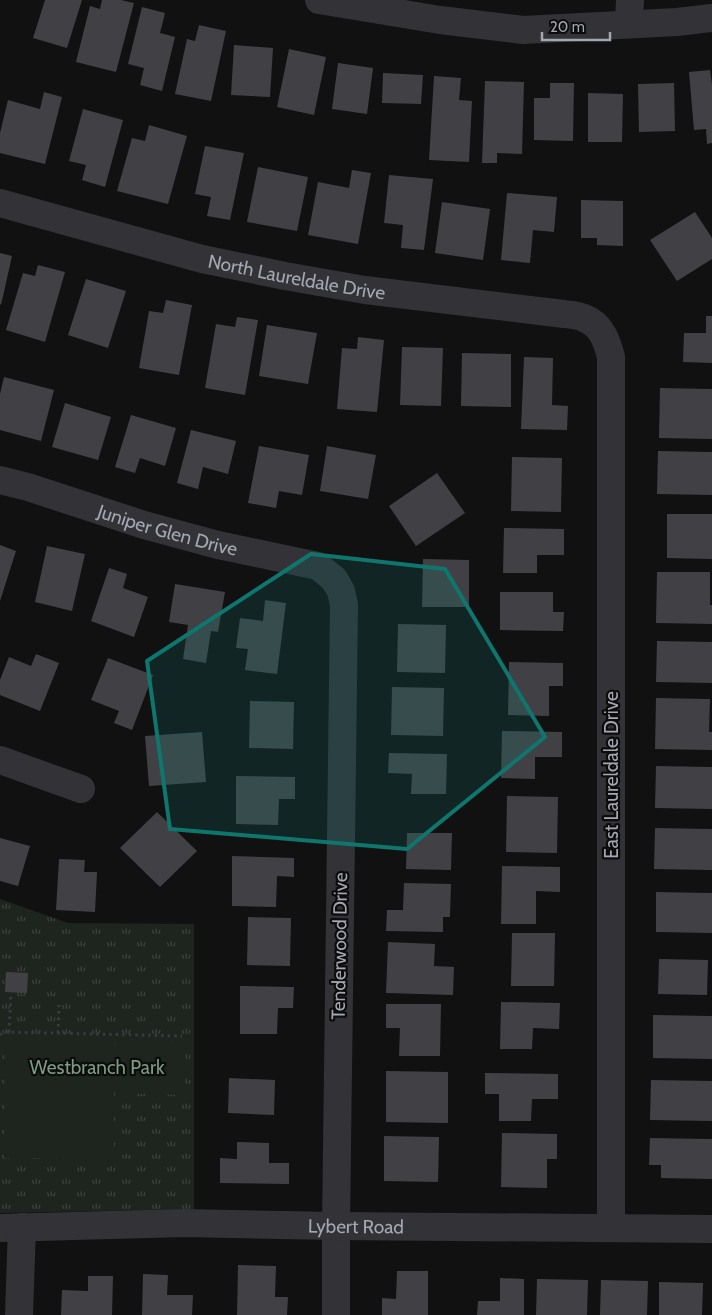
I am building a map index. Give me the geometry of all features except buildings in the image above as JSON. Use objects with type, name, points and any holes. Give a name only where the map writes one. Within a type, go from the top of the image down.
[{"type":"street","points":[[329,1],[440,20],[523,30],[630,12],[712,18]]},
{"type":"street","name":"North Laureldale Drive","points":[[0,204],[202,259],[266,273],[365,290],[564,314],[585,318],[598,327]]},
{"type":"street","name":"East Laureldale Drive","points":[[598,327],[608,342],[610,357],[611,1228]]},
{"type":"street","name":"Juniper Glen Drive","points":[[0,480],[28,487],[144,525],[199,540],[318,566],[334,578]]},
{"type":"street","name":"Tenderwood Drive","points":[[334,578],[341,591],[344,605],[336,1315]]},
{"type":"street","points":[[0,760],[82,789]]},
{"type":"street","name":"Lybert Road","points":[[11,1227],[184,1223],[712,1229]]},
{"type":"street","points":[[11,1227],[18,1315]]},
{"type":"path","points":[[9,1032],[11,993]]},
{"type":"path","points":[[58,1005],[58,1033]]},
{"type":"path","points":[[0,1035],[4,1032],[9,1032],[182,1036]]},
{"type":"highlighted area","points":[[311,554],[445,569],[545,737],[407,849],[170,829],[147,661]]},
{"type":"green space","name":"Westbranch Park","points":[[0,899],[68,923],[194,924],[194,1209],[0,1213]]},
{"type":"green space","points":[[6,1038],[115,1038],[113,1162],[54,1158],[5,1158]]},
{"type":"green space","points":[[119,1040],[186,1042],[184,1095],[118,1093]]}]
